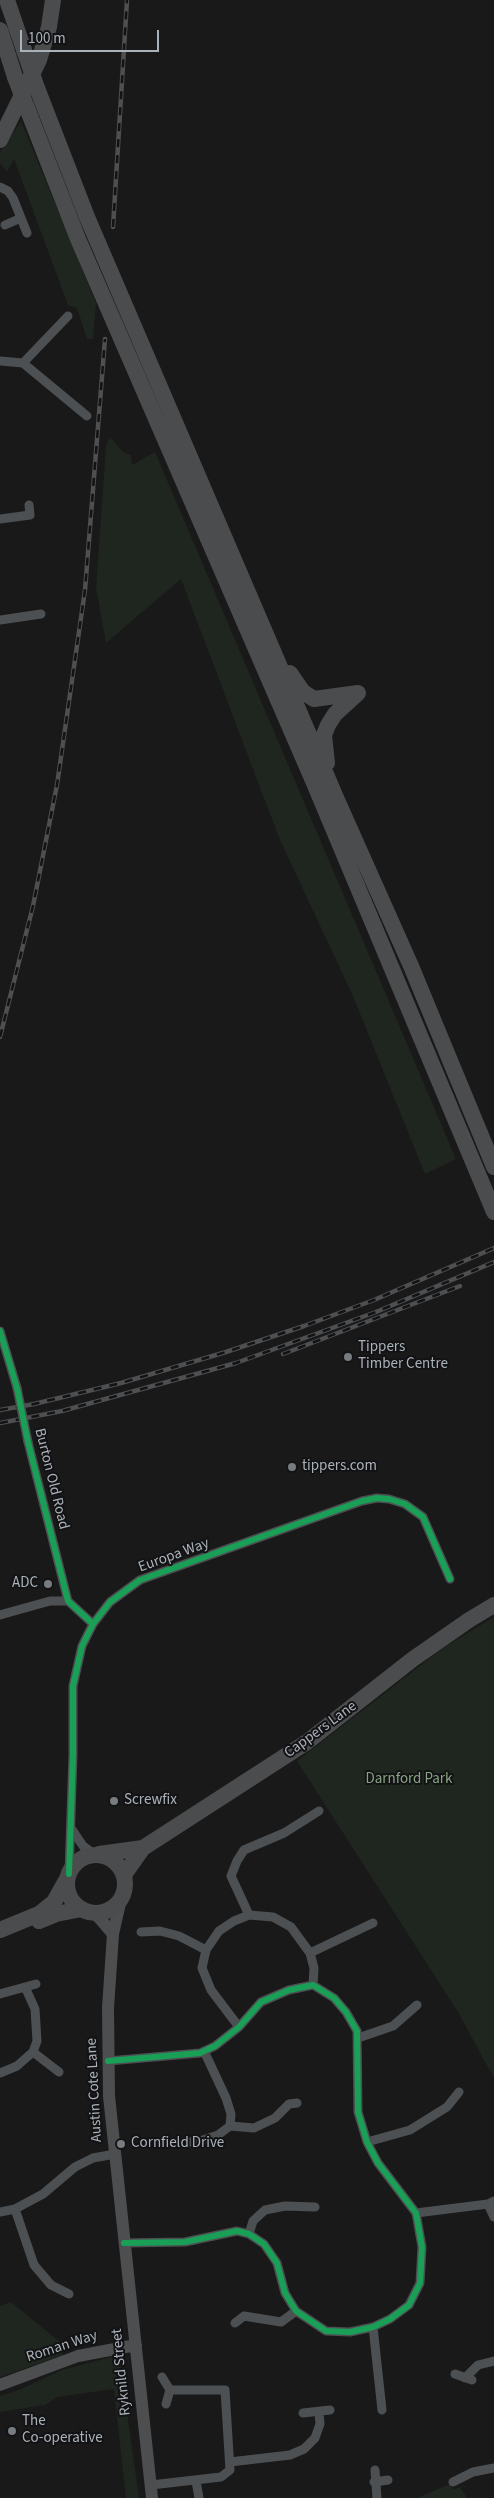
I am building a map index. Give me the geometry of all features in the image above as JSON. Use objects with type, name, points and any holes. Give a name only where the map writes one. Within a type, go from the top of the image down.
[{"type":"highway","points":[[7,0],[37,88],[87,217],[337,800],[411,966],[494,1167]]},
{"type":"highway","points":[[0,140],[39,60],[49,27],[53,0]]},
{"type":"highway","points":[[0,30],[27,108],[78,239],[318,792],[494,1212]]},
{"type":"highway","points":[[258,617],[294,681],[303,692],[314,699],[358,693],[335,714],[324,735],[325,758],[337,800]]},
{"type":"highway","name":"Cappers Lane","points":[[124,1875],[143,1848],[307,1742],[412,1659],[494,1605]]},
{"type":"highway","name":"Cappers Lane","points":[[95,1854],[143,1848]]},
{"type":"highway","points":[[95,1854],[114,1860],[124,1875],[125,1889],[121,1899],[110,1909],[56,1914],[28,1926],[0,1932],[39,1914],[54,1902],[78,1860],[95,1854]]},
{"type":"highway","points":[[68,1875],[70,1896],[88,1911]]},
{"type":"street","points":[[0,187],[8,191],[13,198],[28,233]]},
{"type":"street","points":[[5,225],[21,218]]},
{"type":"street","points":[[23,363],[68,316]]},
{"type":"street","points":[[0,361],[23,363],[87,416]]},
{"type":"street","points":[[0,520],[30,515],[29,506]]},
{"type":"street","points":[[0,620],[37,615],[32,604]]},
{"type":"street","name":"Burton Old Road","points":[[0,1331],[17,1388],[28,1442],[68,1601]]},
{"type":"street","name":"Europa Way","points":[[68,1875],[71,1828],[73,1686],[82,1646],[93,1624],[110,1602],[140,1580],[362,1501],[377,1498],[389,1499],[405,1504],[423,1517],[450,1578]]},
{"type":"street","points":[[0,1615],[50,1601],[68,1601],[93,1624]]},
{"type":"street","points":[[249,1915],[231,1876],[244,1850],[284,1833],[319,1811]]},
{"type":"street","points":[[71,1828],[83,1846],[95,1854]]},
{"type":"street","name":"Austin Cote Lane","points":[[121,1899],[113,1934],[108,2008],[108,2061],[114,2154],[124,2244]]},
{"type":"street","points":[[88,1911],[113,1934]]},
{"type":"street","points":[[238,2027],[211,1990],[202,1968],[206,1950],[219,1931],[249,1915],[273,1917],[290,1927],[310,1953],[314,1968],[313,1985]]},
{"type":"street","points":[[310,1953],[373,1923]]},
{"type":"street","points":[[140,1932],[160,1931],[179,1936],[206,1950]]},
{"type":"street","points":[[0,1994],[36,1984]]},
{"type":"street","points":[[108,2061],[204,2051],[215,2046],[238,2027],[261,2002],[290,1990],[313,1985],[334,1998],[346,2012],[357,2031],[358,2112],[367,2142],[378,2163],[416,2214],[422,2247],[420,2283],[409,2305],[390,2319],[373,2327],[350,2332],[326,2331],[296,2311],[284,2293],[277,2262],[264,2244],[249,2234],[237,2231],[185,2242],[124,2244]]},
{"type":"street","points":[[0,2073],[17,2066],[33,2052],[37,2041],[35,2009],[25,1988]]},
{"type":"street","points":[[358,2038],[393,2026],[417,2005]]},
{"type":"street","points":[[204,2051],[226,2098],[231,2114],[230,2126]]},
{"type":"street","points":[[33,2052],[46,2068],[59,2072]]},
{"type":"street","points":[[367,2142],[410,2130],[447,2107],[460,2092]]},
{"type":"street","points":[[177,2143],[200,2141],[218,2135],[230,2126],[254,2128],[275,2118],[293,2104],[287,2094]]},
{"type":"street","points":[[0,2212],[16,2209],[42,2194],[75,2167],[93,2158],[114,2154]]},
{"type":"street","points":[[416,2214],[491,2202],[494,2217]]},
{"type":"street","points":[[249,2234],[253,2221],[265,2210],[285,2206],[316,2207]]},
{"type":"street","points":[[16,2209],[34,2265],[51,2285],[62,2293]]},
{"type":"street","name":"Ryknild Street","points":[[124,2244],[151,2492]]},
{"type":"street","points":[[228,2316],[237,2325],[244,2316],[281,2322],[296,2311]]},
{"type":"street","points":[[373,2327],[382,2410]]},
{"type":"street","name":"Roman Way","points":[[0,2385],[78,2356],[136,2345]]},
{"type":"street","points":[[455,2374],[468,2379],[478,2365],[494,2361]]},
{"type":"street","points":[[162,2377],[170,2390],[166,2404]]},
{"type":"street","points":[[151,2492],[221,2477],[230,2470],[225,2390],[170,2390]]},
{"type":"street","points":[[370,2397],[381,2397]]},
{"type":"street","points":[[303,2413],[319,2413],[330,2410]]},
{"type":"street","points":[[230,2462],[290,2455],[304,2449],[315,2438],[320,2424],[319,2413]]},
{"type":"street","points":[[454,2482],[473,2472],[494,2468]]},
{"type":"street","points":[[375,2470],[374,2482],[377,2498]]},
{"type":"street","points":[[374,2482],[388,2480]]},
{"type":"street","points":[[196,2481],[199,2498]]},
{"type":"green space","points":[[21,121],[96,303],[93,339],[87,339],[77,308],[68,305],[14,159],[7,172],[0,163],[0,152]]},
{"type":"green space","points":[[110,437],[123,452],[131,455],[132,465],[155,452],[456,1159],[425,1174],[353,996],[280,840],[181,579],[106,643],[96,588],[106,447]]},
{"type":"green space","name":"Darnford Park","points":[[494,1617],[494,2078],[458,2012],[297,1761],[443,1648]]},
{"type":"green space","points":[[11,2302],[59,2341],[63,2355],[0,2377],[0,2306]]},
{"type":"green space","points":[[119,2355],[139,2498],[126,2498],[114,2389],[57,2397],[45,2405],[0,2412],[0,2396],[19,2390],[62,2370]]},
{"type":"green space","points":[[449,2484],[454,2490],[460,2487],[467,2498],[418,2498]]},
{"type":"railway","points":[[113,227],[127,0]]},
{"type":"railway","points":[[0,1037],[33,906],[57,785],[85,590],[105,339]]},
{"type":"railway","points":[[0,1410],[34,1404],[121,1383],[226,1352],[374,1300],[494,1248]]},
{"type":"railway","points":[[0,1423],[62,1411],[236,1363],[376,1312],[494,1262]]},
{"type":"railway","points":[[283,1354],[460,1286]]},
{"type":"cycle path","points":[[0,1331],[17,1388],[28,1442],[68,1601],[93,1624]]},
{"type":"cycle path","points":[[69,1874],[73,1686],[82,1646],[93,1624],[110,1602],[140,1580],[362,1501],[377,1498],[389,1499],[405,1504],[423,1517],[450,1579]]},
{"type":"cycle path","points":[[108,2061],[200,2053],[215,2046],[239,2027],[261,2002],[289,1990],[313,1985],[334,1998],[346,2012],[357,2031],[358,2112],[367,2142],[378,2163],[416,2213],[422,2247],[420,2283],[409,2305],[390,2319],[373,2327],[350,2332],[326,2331],[296,2311],[285,2293],[277,2263],[264,2244],[249,2234],[237,2231],[185,2242],[124,2243]]},
{"type":"place","name":"Tippers Timber Centre","points":[[348,1357]]},
{"type":"place","name":"tippers.com","points":[[292,1467]]},
{"type":"place","name":"ADC","points":[[48,1584]]},
{"type":"place","name":"Screwfix","points":[[114,1801]]},
{"type":"place","name":"Cornfield Drive","points":[[121,2144]]},
{"type":"place","name":"The Co-operative","points":[[12,2431]]}]
